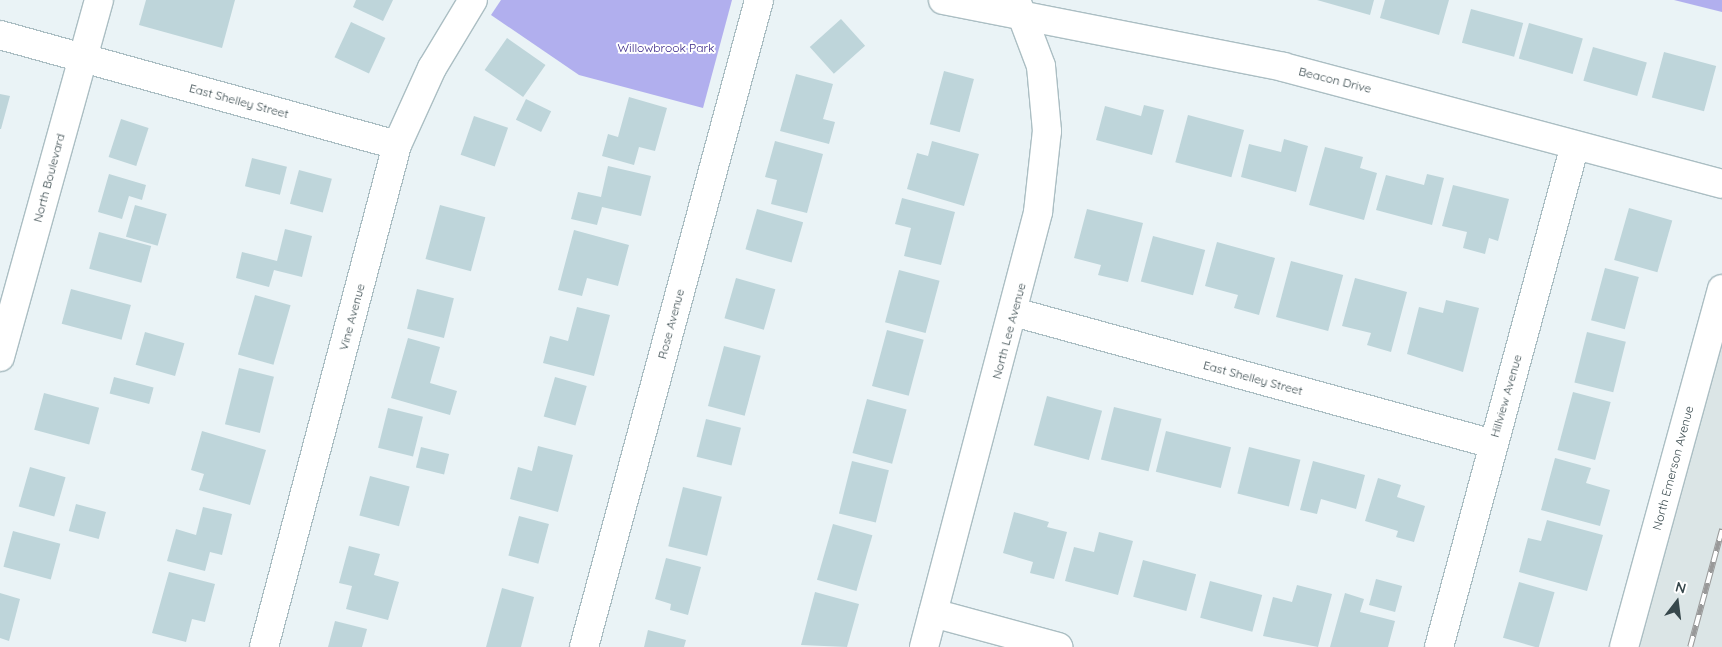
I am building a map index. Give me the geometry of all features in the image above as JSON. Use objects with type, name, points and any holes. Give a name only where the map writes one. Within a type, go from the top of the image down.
[{"type":"street","name":"North Boulevard","points":[[0,357],[82,57],[100,0]]},
{"type":"street","name":"Vine Avenue","points":[[264,647],[397,145],[432,68],[473,0]]},
{"type":"street","name":"Rose Avenue","points":[[584,647],[759,0]]},
{"type":"street","name":"Beacon Drive","points":[[943,0],[1017,6],[1283,67],[1722,184]]},
{"type":"street","name":"North Lee Avenue","points":[[924,647],[1014,312],[1038,212],[1047,131],[1041,66],[1017,6]]},
{"type":"street","name":"East Shelley Street","points":[[0,35],[397,145]]},
{"type":"street","name":"Hillview Avenue","points":[[1439,647],[1492,444],[1575,145]]},
{"type":"street","name":"North Emerson Avenue","points":[[1624,647],[1722,289]]},
{"type":"street","name":"East Shelley Street","points":[[1014,312],[1492,444]]},
{"type":"street","points":[[932,613],[1058,647]]},
{"type":"shaded area","points":[[1722,289],[1722,647],[1625,647]]},
{"type":"green space","name":"Willowbrook Park","points":[[501,0],[732,0],[703,108],[579,75],[491,15]]},
{"type":"green space","points":[[1674,0],[1722,0],[1722,12]]},
{"type":"building","points":[[146,0],[235,0],[222,48],[139,25]]},
{"type":"building","points":[[356,0],[393,0],[383,21],[353,7]]},
{"type":"building","points":[[1317,0],[1374,0],[1370,15]]},
{"type":"building","points":[[1385,0],[1449,0],[1439,35],[1380,18]]},
{"type":"building","points":[[1471,9],[1523,23],[1514,57],[1462,43]]},
{"type":"building","points":[[841,19],[865,46],[834,74],[810,47]]},
{"type":"building","points":[[351,22],[385,38],[369,73],[335,57]]},
{"type":"building","points":[[1529,23],[1583,38],[1573,74],[1519,59]]},
{"type":"building","points":[[507,38],[546,65],[523,97],[485,70]]},
{"type":"building","points":[[1593,47],[1647,62],[1637,96],[1583,81]]},
{"type":"building","points":[[1664,52],[1716,66],[1704,111],[1652,97]]},
{"type":"building","points":[[944,71],[974,79],[960,132],[930,124]]},
{"type":"building","points":[[796,74],[833,84],[823,119],[835,122],[829,144],[780,131]]},
{"type":"building","points":[[0,94],[10,96],[1,129],[0,129]]},
{"type":"building","points":[[629,97],[667,108],[655,151],[639,147],[634,165],[602,156],[608,134],[618,137]]},
{"type":"building","points":[[526,99],[551,111],[541,132],[516,120]]},
{"type":"building","points":[[1144,105],[1164,110],[1152,155],[1096,140],[1105,106],[1141,116]]},
{"type":"building","points":[[1188,115],[1244,130],[1231,177],[1175,162]]},
{"type":"building","points":[[474,116],[508,128],[495,166],[461,155]]},
{"type":"building","points":[[121,119],[149,128],[136,166],[109,157]]},
{"type":"building","points":[[1284,139],[1308,146],[1296,192],[1241,177],[1249,144],[1281,152]]},
{"type":"building","points":[[775,141],[823,154],[807,213],[771,204],[777,180],[765,177]]},
{"type":"building","points":[[932,141],[979,154],[964,206],[907,189],[917,153],[928,156]]},
{"type":"building","points":[[1325,147],[1363,157],[1360,168],[1377,173],[1364,220],[1309,205]]},
{"type":"building","points":[[252,158],[287,167],[280,195],[245,186]]},
{"type":"building","points":[[608,166],[651,176],[641,216],[602,207],[597,225],[571,219],[578,192],[601,197]]},
{"type":"building","points":[[299,170],[332,179],[323,213],[290,204]]},
{"type":"building","points":[[109,174],[146,185],[142,200],[129,196],[122,219],[98,212]]},
{"type":"building","points":[[1427,174],[1444,178],[1432,225],[1376,210],[1386,175],[1424,185]]},
{"type":"building","points":[[1453,185],[1509,199],[1498,241],[1489,238],[1485,254],[1463,248],[1467,232],[1442,226]]},
{"type":"building","points":[[902,198],[955,212],[941,265],[904,256],[911,228],[895,224]]},
{"type":"building","points":[[135,205],[167,214],[158,246],[126,237]]},
{"type":"building","points":[[440,205],[485,217],[471,271],[426,259]]},
{"type":"building","points":[[1629,208],[1672,220],[1657,272],[1614,260]]},
{"type":"building","points":[[757,209],[803,222],[792,263],[745,249]]},
{"type":"building","points":[[1087,209],[1143,223],[1128,282],[1098,275],[1101,265],[1074,258]]},
{"type":"building","points":[[285,229],[312,236],[302,277],[274,270],[269,287],[236,278],[242,252],[277,261]]},
{"type":"building","points":[[574,230],[629,245],[618,286],[587,278],[582,296],[558,290]]},
{"type":"building","points":[[99,232],[151,246],[141,283],[89,269]]},
{"type":"building","points":[[1153,236],[1205,250],[1193,295],[1141,281]]},
{"type":"building","points":[[1217,242],[1275,258],[1259,315],[1234,308],[1238,295],[1205,286]]},
{"type":"building","points":[[1291,261],[1343,275],[1328,331],[1276,317]]},
{"type":"building","points":[[1605,268],[1639,277],[1625,329],[1591,320]]},
{"type":"building","points":[[899,270],[940,281],[926,333],[885,322]]},
{"type":"building","points":[[736,278],[775,289],[764,330],[724,318]]},
{"type":"building","points":[[1355,278],[1407,292],[1391,352],[1367,345],[1371,333],[1342,326]]},
{"type":"building","points":[[71,289],[131,305],[122,340],[62,324]]},
{"type":"building","points":[[417,289],[454,298],[444,338],[407,329]]},
{"type":"building","points":[[255,295],[291,305],[273,365],[238,355]]},
{"type":"building","points":[[1446,300],[1479,308],[1463,372],[1407,354],[1419,307],[1443,313]]},
{"type":"building","points":[[577,307],[610,315],[594,376],[543,363],[550,336],[568,341]]},
{"type":"building","points":[[887,330],[924,340],[909,396],[872,386]]},
{"type":"building","points":[[145,332],[184,343],[175,376],[136,365]]},
{"type":"building","points":[[1587,332],[1626,342],[1613,392],[1574,382]]},
{"type":"building","points":[[408,338],[440,347],[430,383],[457,391],[450,415],[391,398]]},
{"type":"building","points":[[724,346],[761,356],[745,416],[708,406]]},
{"type":"building","points":[[239,368],[274,377],[260,433],[225,424]]},
{"type":"building","points":[[114,377],[154,388],[149,404],[110,393]]},
{"type":"building","points":[[555,377],[587,386],[575,426],[544,416]]},
{"type":"building","points":[[1573,392],[1611,402],[1595,460],[1557,450]]},
{"type":"building","points":[[44,393],[99,408],[89,444],[34,430]]},
{"type":"building","points":[[1047,396],[1102,411],[1089,460],[1034,445]]},
{"type":"building","points":[[867,399],[907,410],[892,464],[853,453]]},
{"type":"building","points":[[1114,407],[1162,419],[1148,471],[1101,459]]},
{"type":"building","points":[[388,408],[423,417],[413,456],[378,448]]},
{"type":"building","points":[[706,419],[741,428],[731,466],[697,457]]},
{"type":"building","points":[[202,431],[266,450],[250,505],[199,490],[204,474],[191,470]]},
{"type":"building","points":[[1166,431],[1231,447],[1221,488],[1156,472]]},
{"type":"building","points":[[538,446],[573,455],[558,512],[510,499],[518,467],[532,471]]},
{"type":"building","points":[[421,447],[449,454],[444,474],[416,467]]},
{"type":"building","points":[[1249,447],[1300,460],[1289,506],[1237,494]]},
{"type":"building","points":[[1555,458],[1591,468],[1586,483],[1610,490],[1600,526],[1541,510]]},
{"type":"building","points":[[852,461],[889,470],[876,523],[839,513]]},
{"type":"building","points":[[1313,461],[1365,475],[1356,509],[1321,499],[1317,514],[1300,510]]},
{"type":"building","points":[[30,467],[66,477],[54,517],[19,506]]},
{"type":"building","points":[[370,476],[410,487],[399,526],[359,516]]},
{"type":"building","points":[[1378,478],[1401,485],[1397,497],[1425,506],[1414,542],[1396,537],[1398,531],[1365,521]]},
{"type":"building","points":[[683,487],[722,497],[707,556],[668,546]]},
{"type":"building","points":[[76,504],[106,512],[99,539],[69,531]]},
{"type":"building","points":[[203,507],[232,514],[222,555],[210,552],[205,571],[167,561],[176,529],[196,535]]},
{"type":"building","points":[[1014,512],[1049,522],[1047,527],[1067,532],[1054,579],[1030,573],[1033,562],[1003,553]]},
{"type":"building","points":[[519,516],[549,524],[538,564],[508,556]]},
{"type":"building","points":[[1547,520],[1603,535],[1587,591],[1519,572],[1528,538],[1541,541]]},
{"type":"building","points":[[833,524],[872,535],[856,591],[817,580]]},
{"type":"building","points":[[13,531],[60,544],[51,579],[3,567]]},
{"type":"building","points":[[1099,532],[1133,541],[1118,595],[1065,581],[1074,547],[1094,552]]},
{"type":"building","points":[[349,546],[380,554],[374,575],[399,582],[388,620],[346,609],[352,586],[339,583]]},
{"type":"building","points":[[666,558],[701,567],[688,615],[670,610],[671,604],[655,599]]},
{"type":"building","points":[[1143,560],[1196,574],[1186,611],[1133,597]]},
{"type":"building","points":[[169,572],[215,584],[205,622],[192,619],[186,642],[152,633]]},
{"type":"building","points":[[1376,579],[1402,586],[1395,612],[1369,605]]},
{"type":"building","points":[[1210,581],[1262,595],[1252,632],[1200,618]]},
{"type":"building","points":[[1519,582],[1555,592],[1539,647],[1503,638]]},
{"type":"building","points":[[1297,585],[1332,594],[1318,647],[1263,636],[1273,597],[1292,602]]},
{"type":"building","points":[[502,588],[534,597],[521,647],[486,647]]},
{"type":"building","points":[[815,592],[859,604],[847,647],[801,645]]},
{"type":"building","points":[[0,593],[20,599],[9,641],[0,638]]},
{"type":"building","points":[[1345,593],[1364,599],[1360,612],[1395,621],[1388,647],[1330,647]]},
{"type":"building","points":[[335,621],[367,629],[362,647],[328,647]]},
{"type":"building","points":[[648,630],[686,640],[684,647],[644,647]]},
{"type":"railway","points":[[1690,647],[1722,529]]}]
